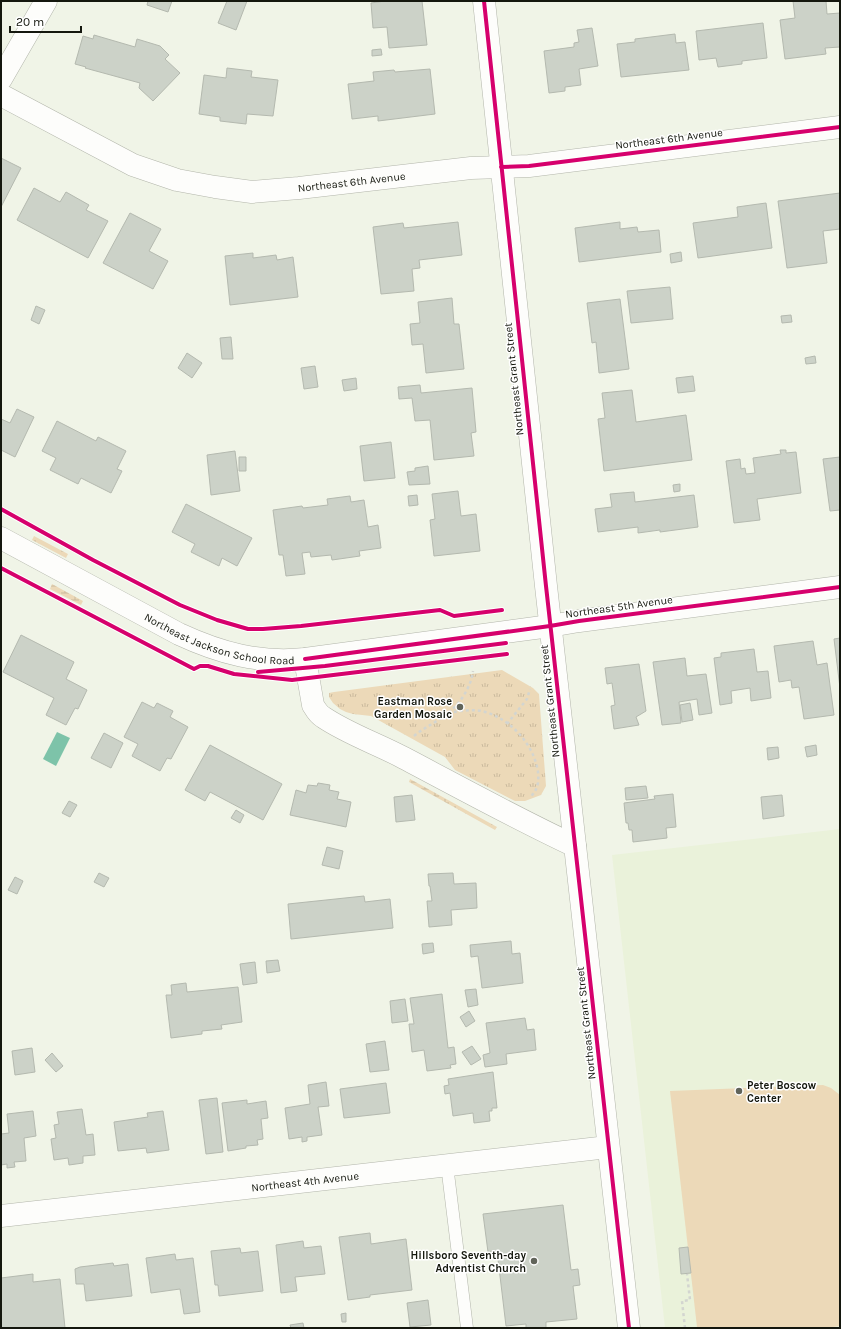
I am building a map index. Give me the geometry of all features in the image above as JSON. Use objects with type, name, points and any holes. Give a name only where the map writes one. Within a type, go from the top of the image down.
[{"type":"street","points":[[1,79],[46,1]]},
{"type":"street","name":"Northeast Grant Street","points":[[484,1],[550,626],[629,1328]]},
{"type":"street","name":"Northeast 6th Avenue","points":[[1,95],[133,165],[177,180],[252,192],[472,168],[529,166],[840,127]]},
{"type":"street","name":"Northeast Jackson School Road","points":[[1,538],[179,634],[195,641],[250,658],[281,661],[305,659],[313,705],[316,711],[322,716],[344,729],[403,757],[538,829],[575,846]]},
{"type":"street","name":"Northeast 5th Avenue","points":[[305,659],[840,587]]},
{"type":"street","name":"Northeast 4th Avenue","points":[[1,1216],[608,1147]]},
{"type":"lane","points":[[447,1165],[467,1328]]},
{"type":"path","points":[[410,740],[426,727],[448,713],[464,695],[473,671]]},
{"type":"path","points":[[507,724],[527,699],[530,689]]},
{"type":"path","points":[[448,713],[460,710],[482,711],[507,724],[525,740],[534,755],[537,766],[538,783],[536,791],[530,797]]},
{"type":"path","points":[[684,1328],[682,1301],[690,1300],[687,1274]]},
{"type":"shaded area","points":[[57,732],[70,738],[56,766],[43,759]]},
{"type":"shaded area","name":"Peter Boscow Center","points":[[840,829],[840,1328],[665,1328],[612,855]]},
{"type":"green space","points":[[34,536],[68,554],[66,558],[32,540]]},
{"type":"green space","points":[[52,584],[83,601],[81,605],[50,589]]},
{"type":"green space","points":[[502,670],[533,688],[539,694],[546,786],[541,795],[525,801],[515,801],[455,770],[445,757],[371,716],[353,714],[340,709],[329,697],[329,693],[334,692]]},
{"type":"green space","points":[[410,779],[497,827],[495,830],[409,782]]},
{"type":"green space","points":[[823,1085],[831,1088],[840,1095],[840,1326],[826,1328],[698,1328],[670,1091]]},
{"type":"building","points":[[148,1],[172,1],[168,12],[147,5]]},
{"type":"building","points":[[227,1],[247,1],[236,30],[218,23]]},
{"type":"building","points":[[385,1],[422,1],[427,45],[389,48],[387,27],[373,28],[371,3]]},
{"type":"building","points":[[793,1],[826,1],[827,14],[840,13],[840,47],[825,48],[826,54],[785,59],[780,20],[795,18]]},
{"type":"building","points":[[763,23],[767,58],[742,61],[742,64],[718,67],[716,58],[699,60],[696,31]]},
{"type":"building","points":[[592,28],[598,66],[579,69],[581,85],[565,87],[565,91],[549,93],[544,51],[574,47],[574,43],[579,42],[577,30]]},
{"type":"building","points":[[675,34],[676,43],[685,42],[689,70],[621,77],[617,44],[635,42],[635,39]]},
{"type":"building","points":[[94,35],[135,47],[137,39],[160,46],[169,55],[165,59],[180,73],[153,101],[139,88],[140,83],[75,64],[83,36],[93,39]]},
{"type":"building","points":[[381,49],[382,55],[372,56],[372,50]]},
{"type":"building","points":[[227,68],[252,71],[251,77],[278,80],[273,116],[247,114],[246,124],[220,121],[220,117],[199,114],[204,75],[226,78]]},
{"type":"building","points":[[430,69],[435,114],[378,121],[378,116],[352,119],[348,84],[374,81],[373,72]]},
{"type":"building","points":[[1,158],[21,168],[1,207]]},
{"type":"building","points":[[34,188],[60,202],[66,192],[89,205],[86,210],[108,221],[88,258],[17,220]]},
{"type":"building","points":[[840,193],[840,229],[823,231],[827,263],[787,268],[778,201]]},
{"type":"building","points":[[766,203],[772,248],[698,258],[693,223],[738,217],[737,207]]},
{"type":"building","points":[[130,213],[161,229],[149,251],[168,261],[153,289],[103,263]]},
{"type":"building","points":[[458,222],[462,255],[419,260],[420,268],[412,269],[414,291],[381,294],[373,227],[403,223],[404,228]]},
{"type":"building","points":[[620,222],[620,229],[637,227],[638,232],[659,230],[661,252],[579,262],[575,228]]},
{"type":"building","points":[[681,252],[682,261],[671,263],[670,254]]},
{"type":"building","points":[[253,253],[253,258],[276,255],[277,260],[293,257],[298,297],[230,305],[225,256]]},
{"type":"building","points":[[670,287],[673,319],[631,323],[627,291]]},
{"type":"building","points":[[452,298],[454,324],[459,324],[464,369],[426,373],[423,344],[412,345],[410,324],[420,323],[418,302]]},
{"type":"building","points":[[620,299],[629,369],[599,373],[596,342],[592,343],[587,303]]},
{"type":"building","points":[[36,306],[45,310],[39,324],[31,320]]},
{"type":"building","points":[[791,315],[792,322],[782,323],[781,316]]},
{"type":"building","points":[[231,337],[233,359],[222,359],[220,338]]},
{"type":"building","points":[[187,353],[202,363],[192,378],[178,368]]},
{"type":"building","points":[[815,356],[816,363],[806,364],[805,358]]},
{"type":"building","points":[[315,366],[318,387],[304,389],[301,368]]},
{"type":"building","points":[[693,376],[695,391],[678,393],[676,378]]},
{"type":"building","points":[[356,378],[357,389],[344,391],[342,380]]},
{"type":"building","points":[[420,385],[421,393],[472,388],[476,432],[471,433],[474,456],[434,460],[430,420],[415,421],[412,398],[399,399],[398,387]]},
{"type":"building","points":[[632,390],[636,422],[686,415],[692,460],[604,471],[598,419],[605,418],[602,393]]},
{"type":"building","points":[[17,409],[34,417],[15,457],[1,450],[1,419],[10,423]]},
{"type":"building","points":[[57,421],[96,441],[98,437],[126,451],[117,469],[122,471],[111,493],[81,478],[78,484],[50,470],[56,458],[42,451]]},
{"type":"building","points":[[391,442],[395,478],[364,481],[360,446]]},
{"type":"building","points":[[780,450],[786,450],[786,453],[796,452],[801,493],[757,499],[760,520],[734,523],[726,461],[740,459],[741,469],[745,468],[746,474],[755,473],[753,458],[781,454]]},
{"type":"building","points":[[235,451],[240,491],[211,495],[207,455]]},
{"type":"building","points":[[239,457],[246,457],[246,471],[239,471]]},
{"type":"building","points":[[840,457],[840,510],[830,511],[823,459]]},
{"type":"building","points":[[428,466],[430,484],[409,485],[407,472],[415,471],[415,468]]},
{"type":"building","points":[[680,484],[680,491],[674,492],[673,485]]},
{"type":"building","points":[[458,491],[461,516],[476,514],[480,551],[434,556],[430,520],[435,519],[432,494]]},
{"type":"building","points":[[634,492],[635,502],[694,495],[698,527],[660,532],[660,530],[638,533],[638,527],[598,532],[595,509],[612,507],[610,494]]},
{"type":"building","points":[[417,495],[418,505],[409,506],[408,496]]},
{"type":"building","points":[[350,496],[351,502],[364,500],[368,527],[378,525],[381,548],[359,551],[360,556],[332,560],[331,555],[311,557],[310,552],[302,553],[305,574],[286,576],[283,555],[279,555],[273,510],[302,506],[303,508],[328,505],[327,499]]},
{"type":"building","points":[[186,504],[252,538],[237,566],[222,558],[219,566],[191,552],[195,544],[172,532]]},
{"type":"building","points":[[21,635],[74,662],[66,679],[87,690],[78,709],[75,708],[66,725],[46,715],[54,698],[3,672]]},
{"type":"building","points":[[840,638],[840,688],[834,639]]},
{"type":"building","points":[[813,641],[817,665],[827,663],[834,715],[804,719],[799,687],[792,688],[791,680],[779,682],[774,646]]},
{"type":"building","points":[[754,649],[757,672],[768,671],[771,698],[751,701],[750,688],[731,691],[732,703],[720,705],[714,658],[721,657],[721,653]]},
{"type":"building","points":[[685,658],[687,676],[706,674],[712,713],[699,715],[697,699],[679,702],[681,723],[662,725],[653,662]]},
{"type":"building","points":[[639,664],[646,711],[636,717],[639,725],[614,729],[611,706],[615,705],[612,683],[607,684],[605,668]]},
{"type":"building","points":[[142,702],[154,708],[157,703],[173,711],[170,717],[188,727],[171,759],[167,758],[160,771],[132,756],[138,744],[124,737]]},
{"type":"building","points":[[690,703],[693,720],[682,722],[680,705]]},
{"type":"building","points":[[104,733],[123,743],[111,768],[91,758]]},
{"type":"building","points":[[210,745],[282,784],[263,820],[210,792],[205,801],[185,790]]},
{"type":"building","points":[[816,745],[817,755],[807,757],[805,747]]},
{"type":"building","points":[[778,747],[779,758],[768,760],[767,748]]},
{"type":"building","points":[[318,783],[330,785],[329,790],[339,792],[337,799],[351,802],[346,827],[290,815],[296,790],[306,793],[308,785],[317,786]]},
{"type":"building","points":[[646,786],[648,798],[626,800],[625,788]]},
{"type":"building","points":[[673,794],[676,827],[666,828],[667,838],[633,842],[632,830],[629,830],[628,823],[626,823],[624,803],[655,799],[654,796]]},
{"type":"building","points":[[412,795],[415,820],[396,822],[394,797]]},
{"type":"building","points":[[782,795],[784,816],[763,819],[761,797]]},
{"type":"building","points":[[69,801],[77,805],[70,817],[62,813]]},
{"type":"building","points":[[236,810],[244,815],[240,823],[231,818]]},
{"type":"building","points":[[327,847],[343,851],[339,869],[322,865]]},
{"type":"building","points":[[99,873],[109,878],[104,887],[94,882]]},
{"type":"building","points":[[453,873],[454,884],[476,883],[477,908],[451,910],[452,925],[429,927],[427,901],[432,901],[428,874]]},
{"type":"building","points":[[15,877],[23,881],[17,894],[8,890]]},
{"type":"building","points":[[364,896],[365,902],[390,899],[393,928],[291,939],[288,904]]},
{"type":"building","points":[[511,941],[512,954],[520,953],[523,983],[482,988],[478,956],[471,957],[470,945]]},
{"type":"building","points":[[433,943],[434,952],[423,954],[422,944]]},
{"type":"building","points":[[278,960],[280,971],[267,973],[266,961]]},
{"type":"building","points":[[255,962],[257,983],[243,985],[240,964]]},
{"type":"building","points":[[186,983],[187,992],[238,987],[242,1022],[221,1025],[222,1029],[202,1031],[202,1034],[171,1038],[166,995],[172,995],[171,985]]},
{"type":"building","points":[[476,989],[478,1005],[468,1007],[465,990]]},
{"type":"building","points":[[442,994],[448,1048],[454,1047],[456,1064],[450,1065],[451,1068],[427,1071],[424,1050],[412,1052],[409,1024],[414,1024],[410,998]]},
{"type":"building","points":[[405,999],[408,1021],[392,1023],[390,1001]]},
{"type":"building","points":[[469,1011],[475,1021],[466,1027],[460,1017]]},
{"type":"building","points":[[525,1018],[527,1030],[534,1029],[536,1050],[506,1054],[507,1064],[485,1067],[483,1055],[490,1053],[486,1023]]},
{"type":"building","points":[[385,1041],[389,1070],[370,1072],[366,1044]]},
{"type":"building","points":[[472,1046],[481,1059],[471,1065],[462,1052]]},
{"type":"building","points":[[32,1048],[35,1072],[15,1075],[12,1051]]},
{"type":"building","points":[[52,1053],[63,1066],[56,1072],[45,1060]]},
{"type":"building","points":[[493,1072],[497,1108],[492,1108],[492,1111],[489,1111],[490,1121],[474,1123],[473,1113],[453,1116],[450,1093],[445,1094],[444,1086],[449,1085],[448,1079]]},
{"type":"building","points":[[326,1082],[329,1106],[318,1107],[322,1135],[307,1137],[307,1141],[302,1142],[302,1137],[289,1139],[285,1108],[310,1104],[308,1085]]},
{"type":"building","points":[[386,1083],[390,1113],[344,1118],[340,1089]]},
{"type":"building","points":[[217,1098],[223,1152],[206,1154],[199,1100]]},
{"type":"building","points":[[247,1100],[247,1104],[266,1101],[268,1118],[261,1119],[263,1139],[257,1140],[258,1145],[246,1146],[246,1148],[228,1151],[222,1103]]},
{"type":"building","points":[[82,1109],[86,1135],[93,1134],[95,1155],[83,1156],[83,1163],[69,1165],[68,1158],[54,1160],[51,1139],[56,1138],[54,1125],[59,1124],[57,1112]]},
{"type":"building","points":[[33,1111],[36,1136],[24,1138],[26,1161],[14,1162],[15,1167],[7,1168],[7,1164],[1,1165],[1,1134],[9,1133],[7,1114]]},
{"type":"building","points":[[163,1111],[169,1150],[147,1153],[146,1148],[118,1151],[114,1122],[148,1117],[147,1113]]},
{"type":"building","name":"Hillsboro Seventh-day Adventist Church","points":[[563,1205],[571,1270],[578,1269],[580,1285],[573,1286],[577,1319],[546,1322],[546,1328],[526,1328],[526,1324],[506,1326],[497,1251],[488,1252],[483,1214]]},
{"type":"building","points":[[370,1233],[371,1244],[406,1239],[412,1290],[370,1295],[370,1297],[348,1300],[339,1237]]},
{"type":"building","points":[[303,1241],[304,1248],[321,1246],[325,1274],[295,1277],[297,1291],[281,1293],[276,1245]]},
{"type":"building","points":[[688,1247],[691,1273],[681,1274],[679,1248]]},
{"type":"building","points":[[240,1248],[241,1253],[258,1251],[263,1291],[219,1296],[218,1285],[215,1285],[211,1251]]},
{"type":"building","points":[[175,1254],[176,1260],[193,1258],[200,1312],[184,1314],[180,1289],[151,1293],[146,1258]]},
{"type":"building","points":[[113,1263],[114,1266],[128,1264],[132,1296],[86,1301],[84,1284],[76,1284],[75,1269]]},
{"type":"building","points":[[33,1274],[33,1282],[60,1279],[65,1328],[1,1328],[1,1278]]},
{"type":"building","points":[[428,1300],[431,1325],[410,1327],[407,1303]]},
{"type":"building","points":[[346,1313],[346,1322],[342,1322],[341,1314]]},
{"type":"building","points":[[303,1323],[304,1328],[291,1328],[290,1325]]},
{"type":"cycle path","points":[[484,1],[546,586],[629,1328]]},
{"type":"cycle path","points":[[501,167],[529,166],[840,127]]},
{"type":"cycle path","points":[[1,509],[93,560],[180,605],[217,620],[248,629],[301,626],[440,610],[454,616],[502,610]]},
{"type":"cycle path","points":[[1,568],[194,669],[200,666],[208,666],[234,674],[292,680],[507,654]]},
{"type":"cycle path","points":[[305,659],[840,587]]},
{"type":"cycle path","points":[[258,672],[325,666],[506,643]]},
{"type":"place","name":"Eastman Rose Garden Mosaic","points":[[460,707]]},
{"type":"place","name":"Peter Boscow Center","points":[[739,1091]]},
{"type":"place","name":"Hillsboro Seventh-day Adventist Church","points":[[534,1261]]}]
